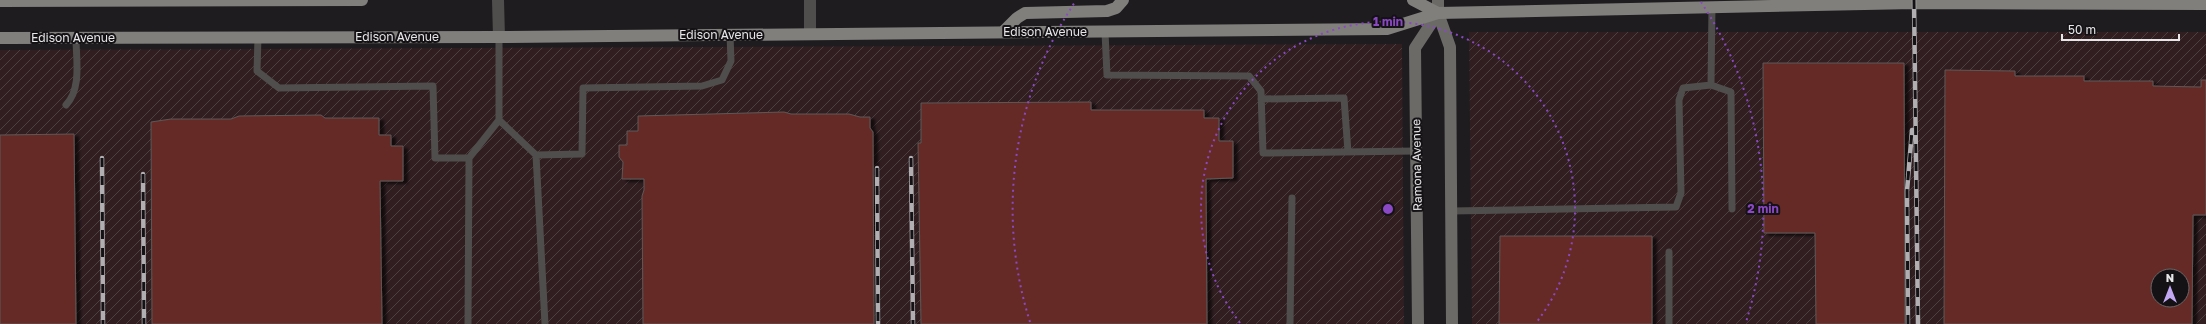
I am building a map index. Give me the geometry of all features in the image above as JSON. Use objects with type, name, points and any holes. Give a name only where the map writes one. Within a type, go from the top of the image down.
[{"type":"main road","points":[[0,1],[362,0]]},
{"type":"main road","points":[[1003,32],[1017,18],[1026,13],[1107,11],[1116,8],[1123,0]]},
{"type":"main road","name":"Edison Avenue","points":[[1413,0],[1438,13]]},
{"type":"main road","points":[[1438,0],[1438,13],[1450,47],[1452,324]]},
{"type":"main road","name":"Edison Avenue","points":[[0,38],[499,37],[1387,29],[1438,13],[1582,5],[1668,4],[1712,7],[1938,1],[2206,4]]},
{"type":"main road","name":"Ramona Avenue","points":[[1418,324],[1415,48],[1438,13]]},
{"type":"street","points":[[498,0],[499,37]]},
{"type":"street","points":[[810,0],[810,34]]},
{"type":"lane","points":[[1711,85],[1712,7]]},
{"type":"lane","points":[[1105,32],[1107,74],[1249,76],[1261,91],[1263,153],[1416,151]]},
{"type":"lane","points":[[536,155],[582,154],[583,88],[702,86],[722,80],[731,61],[730,35]]},
{"type":"lane","points":[[258,37],[257,71],[279,88],[433,86],[435,158],[469,158]]},
{"type":"lane","points":[[468,324],[469,158],[500,120],[499,37]]},
{"type":"lane","points":[[66,105],[74,97],[76,86],[76,38]]},
{"type":"lane","points":[[1452,211],[1676,207],[1681,193],[1679,100],[1683,88],[1711,85],[1731,92],[1732,209]]},
{"type":"lane","points":[[1261,99],[1344,98],[1348,152]]},
{"type":"lane","points":[[500,120],[536,155],[544,324]]},
{"type":"lane","points":[[1290,324],[1292,198]]},
{"type":"lane","points":[[1669,252],[1670,324]]},
{"type":"shaded area","points":[[1469,32],[2206,32],[2206,324],[1472,324]]},
{"type":"shaded area","points":[[1402,44],[1404,324],[0,324],[0,50]]},
{"type":"building","points":[[1763,63],[1904,63],[1905,324],[1816,324],[1815,233],[1764,233]]},
{"type":"building","points":[[1945,70],[2015,71],[2015,76],[2084,76],[2084,81],[2153,81],[2153,86],[2201,87],[2201,80],[2206,80],[2206,215],[2193,215],[2192,324],[1944,324]]},
{"type":"building","points":[[1091,102],[1091,110],[1204,110],[1204,118],[1219,118],[1219,141],[1233,141],[1233,178],[1206,179],[1207,324],[921,324],[918,143],[921,143],[921,103]]},
{"type":"building","points":[[784,112],[791,114],[849,114],[860,117],[870,117],[870,128],[873,132],[874,324],[643,324],[642,196],[644,190],[644,179],[622,179],[623,162],[619,157],[619,145],[627,145],[627,131],[638,131],[638,116]]},
{"type":"building","points":[[321,115],[325,118],[379,118],[379,135],[391,135],[391,146],[403,146],[403,181],[380,181],[382,324],[152,324],[151,122],[171,119],[231,119],[239,116]]},
{"type":"building","points":[[74,134],[76,324],[0,324],[0,135]]},
{"type":"building","points":[[1500,236],[1652,236],[1652,324],[1499,324]]},
{"type":"railway","points":[[1914,0],[1918,324]]},
{"type":"railway","points":[[1908,324],[1907,191],[1912,130]]},
{"type":"railway","points":[[102,158],[103,324]]},
{"type":"railway","points":[[911,158],[913,324]]},
{"type":"railway","points":[[877,168],[878,324]]},
{"type":"railway","points":[[143,174],[144,324]]}]
